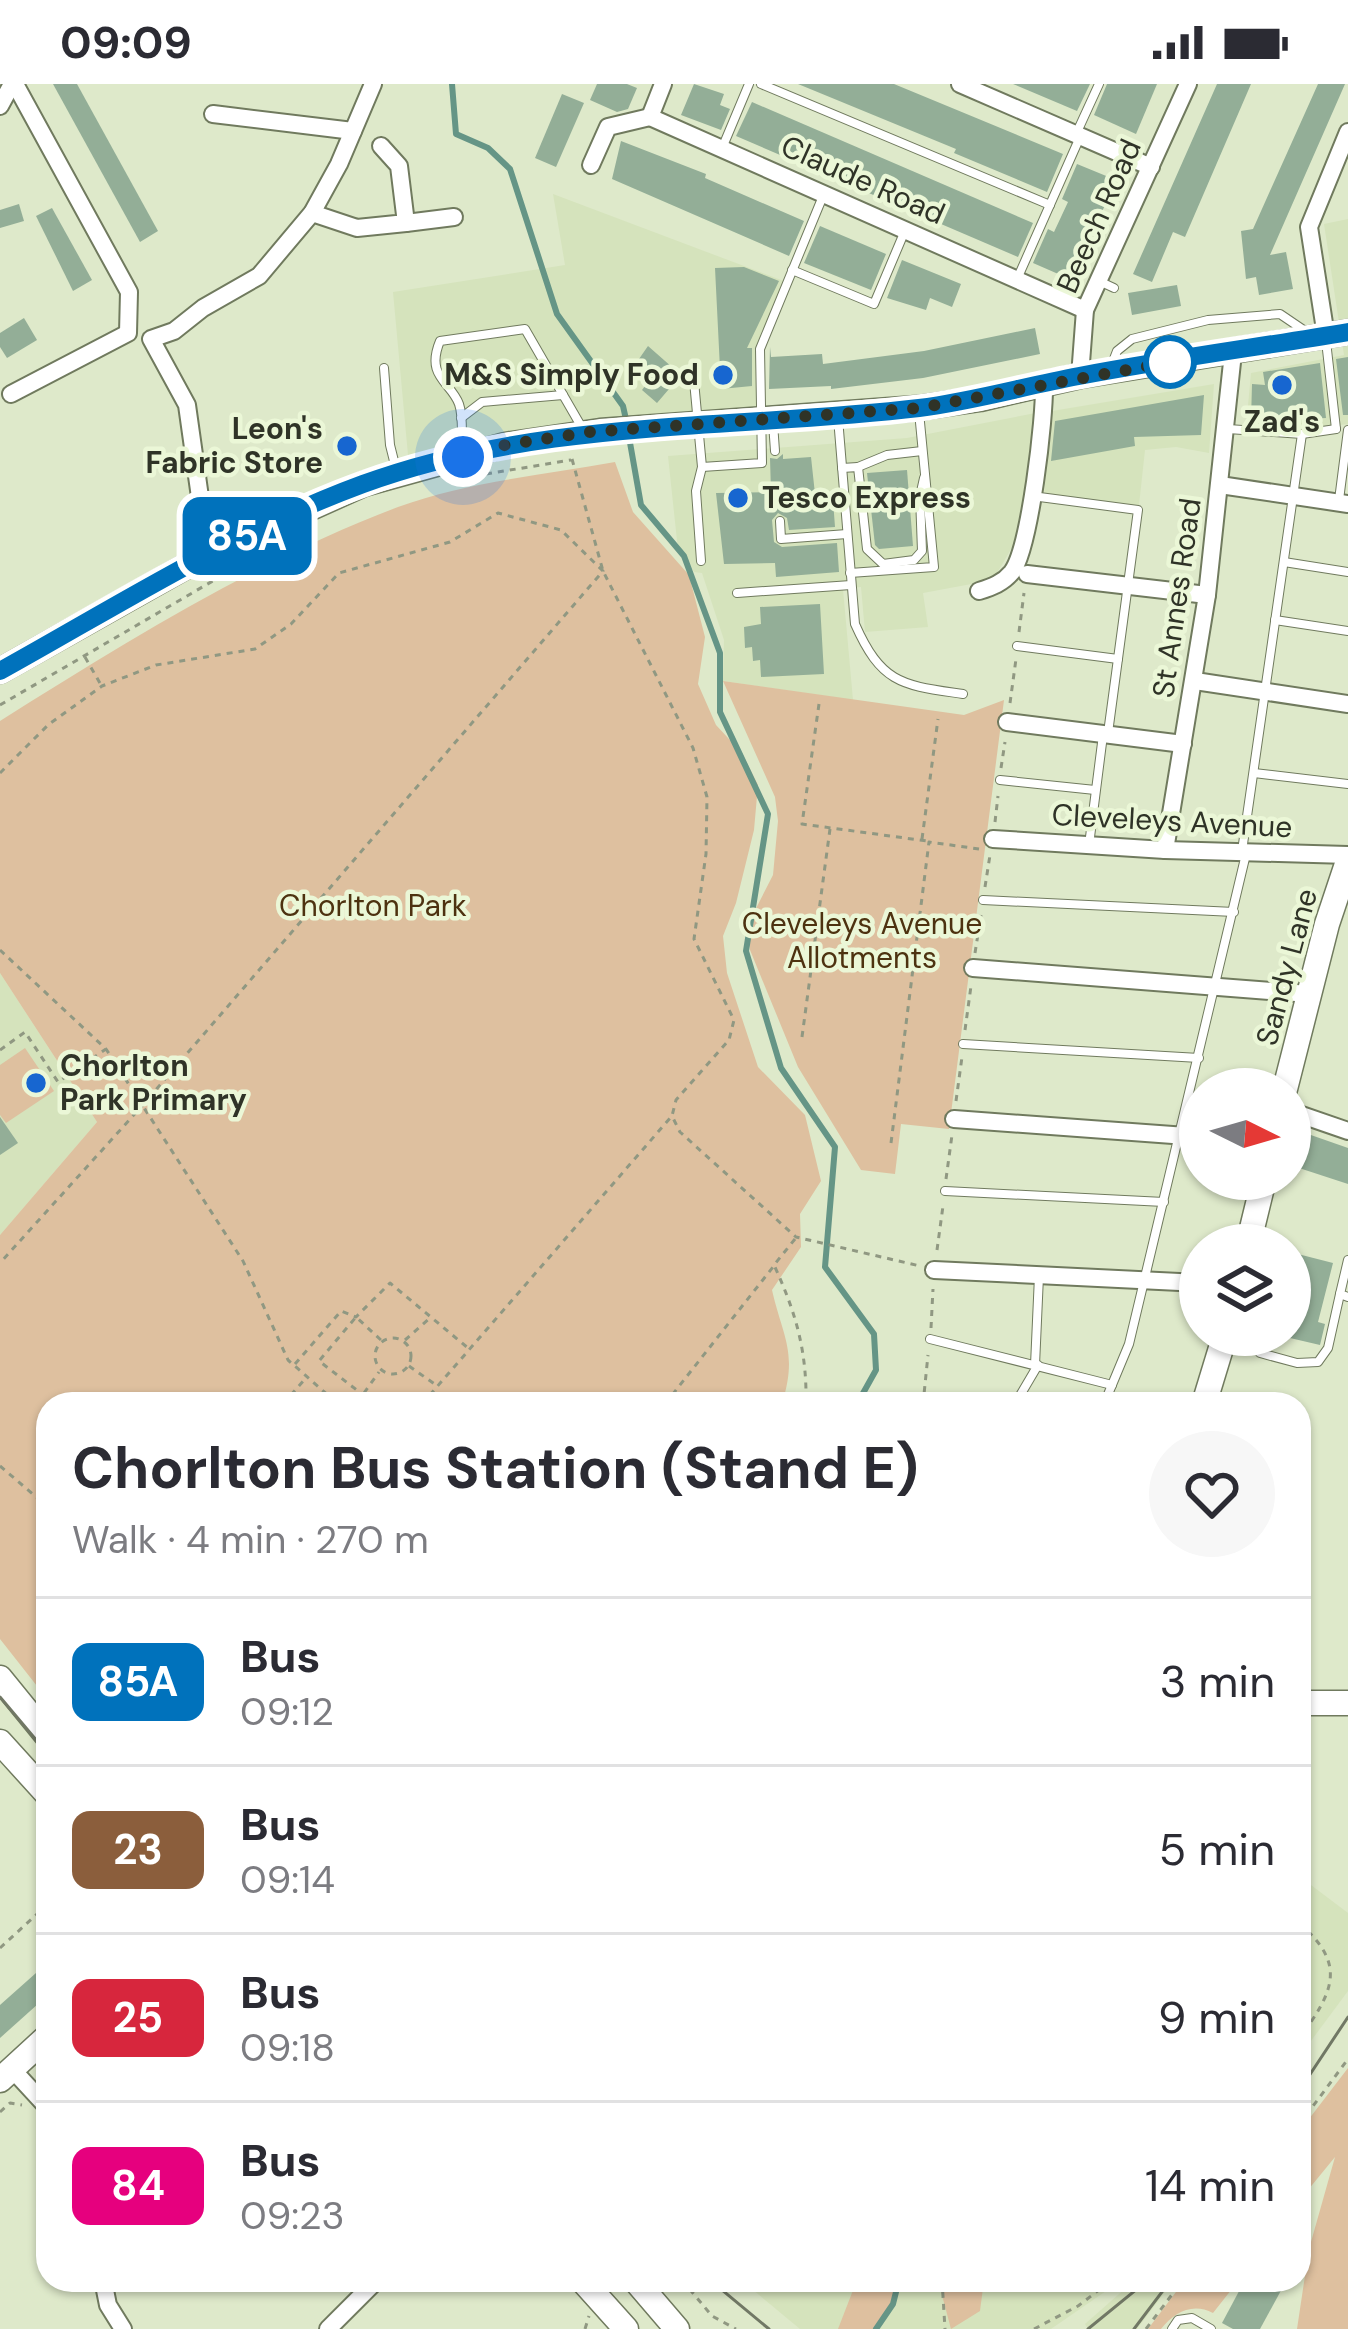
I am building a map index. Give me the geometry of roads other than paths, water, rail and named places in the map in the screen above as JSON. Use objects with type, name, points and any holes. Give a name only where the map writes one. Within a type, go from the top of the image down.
[{"type":"main road","points":[[0,671],[208,554],[364,484],[466,466],[505,445],[593,432],[919,408],[1080,376],[1330,336]]},
{"type":"main road","name":"Sandy Lane","points":[[1291,1068],[1309,994],[1338,928],[1348,858]]},
{"type":"main road","points":[[1208,1392],[1219,1356]]},
{"type":"main road","points":[[0,1678],[36,1722]]},
{"type":"main road","points":[[1311,1703],[1348,1702]]},
{"type":"main road","points":[[0,1742],[36,1782]]},
{"type":"main road","points":[[6,2074],[36,2047]]},
{"type":"main road","points":[[593,2292],[626,2329]]},
{"type":"main road","points":[[645,2292],[676,2329]]},
{"type":"street","points":[[0,106],[14,84],[128,292],[128,333],[10,394]]},
{"type":"street","points":[[208,554],[187,405],[151,339],[174,331],[202,308],[259,276],[312,213],[373,84]]},
{"type":"street","points":[[591,165],[608,127],[650,117],[663,84]]},
{"type":"street","points":[[960,84],[1151,167]]},
{"type":"street","name":"Beech Road","points":[[1080,376],[1085,310],[1106,284],[1189,84]]},
{"type":"street","points":[[213,114],[353,131]]},
{"type":"street","name":"Claude Road","points":[[650,117],[1085,310]]},
{"type":"street","points":[[1330,336],[1309,227],[1348,132]]},
{"type":"street","points":[[381,146],[399,166],[406,224]]},
{"type":"street","points":[[312,213],[356,228],[454,217]]},
{"type":"street","name":"St Annes Road","points":[[1165,850],[1207,595],[1232,352]]},
{"type":"street","points":[[979,591],[1001,582],[1015,567],[1045,414],[1044,383]]},
{"type":"street","points":[[1220,484],[1343,504]]},
{"type":"street","points":[[1027,574],[1207,595]]},
{"type":"street","points":[[1195,681],[1348,704]]},
{"type":"street","points":[[1007,722],[1183,744]]},
{"type":"street","name":"Cleveleys Avenue","points":[[993,839],[1348,858]]},
{"type":"street","points":[[973,968],[1309,994]]},
{"type":"street","points":[[1311,1118],[1348,1131]]},
{"type":"street","points":[[954,1119],[1179,1135]]},
{"type":"street","points":[[934,1270],[1179,1282]]},
{"type":"street","points":[[6,2074],[36,2098]]},
{"type":"street","points":[[105,2292],[108,2306],[123,2329]]},
{"type":"street","points":[[328,2329],[358,2292]]},
{"type":"lane","points":[[722,147],[749,84]]},
{"type":"lane","points":[[761,84],[1050,205]]},
{"type":"lane","points":[[1018,279],[1100,84]]},
{"type":"lane","points":[[775,452],[760,349],[824,192]]},
{"type":"lane","points":[[792,270],[874,304],[905,229]]},
{"type":"lane","points":[[1110,371],[1117,351],[1132,339],[1208,320],[1280,314],[1330,336],[1336,429]]},
{"type":"lane","points":[[466,466],[459,402],[439,380],[436,348],[440,341],[525,329],[563,395],[593,432]]},
{"type":"lane","points":[[384,368],[390,445],[398,475]]},
{"type":"lane","points":[[694,381],[702,467],[696,491],[700,561]]},
{"type":"lane","points":[[460,419],[482,402],[563,395]]},
{"type":"lane","points":[[850,573],[934,567],[919,408]]},
{"type":"lane","points":[[838,415],[855,624],[864,645],[904,685],[963,694]]},
{"type":"lane","points":[[702,467],[762,463],[768,419]]},
{"type":"lane","points":[[1226,428],[1302,434],[1348,429],[1343,504]]},
{"type":"lane","points":[[1196,1068],[1234,912],[1302,434]]},
{"type":"lane","points":[[842,468],[922,451]]},
{"type":"lane","points":[[858,467],[867,549],[883,564],[914,560],[922,551],[920,487],[925,476]]},
{"type":"lane","points":[[1030,496],[1138,510],[1088,845]]},
{"type":"lane","points":[[780,521],[781,539],[848,534]]},
{"type":"lane","points":[[1284,562],[1348,572]]},
{"type":"lane","points":[[737,593],[851,585]]},
{"type":"lane","points":[[1275,620],[1348,631]]},
{"type":"lane","points":[[1017,646],[1118,659]]},
{"type":"lane","points":[[1254,773],[1348,784]]},
{"type":"lane","points":[[1000,780],[1095,790]]},
{"type":"lane","points":[[983,900],[1234,912]]},
{"type":"lane","points":[[963,1044],[1198,1058]]},
{"type":"lane","points":[[1109,1392],[1129,1344],[1179,1139]]},
{"type":"lane","points":[[945,1191],[1164,1202]]},
{"type":"lane","points":[[1269,1356],[1318,1362],[1328,1348],[1344,1296],[1348,1260]]},
{"type":"lane","points":[[1021,1392],[1036,1365],[1039,1275]]},
{"type":"lane","points":[[930,1339],[1112,1385]]},
{"type":"lane","points":[[1172,2329],[1178,2320],[1192,2318],[1211,2329]]},
{"type":"waterway","points":[[452,84],[456,134],[488,148],[510,169],[557,314],[623,406],[627,424]]},
{"type":"waterway","points":[[629,437],[641,505],[684,556],[720,653],[720,712],[768,814],[746,951],[781,1068],[835,1147],[825,1267],[874,1334],[876,1370],[864,1392]]},
{"type":"waterway","points":[[876,2329],[896,2292]]},
{"type":"tram line","points":[[0,1697],[36,1740]]},
{"type":"tram line","points":[[1311,2073],[1348,2017]]},
{"type":"tram line","points":[[724,2292],[769,2329]]},
{"type":"tram line","points":[[1088,2329],[1133,2292]]},
{"type":"tram line","points":[[1134,2329],[1162,2292]]},
{"type":"place","name":"M&S Simply Food","points":[[723,375]]},
{"type":"place","name":"Zad's","points":[[1282,385]]},
{"type":"place","name":"Leon's Fabric Store","points":[[347,446]]},
{"type":"place","name":"Tesco Express","points":[[738,498]]},
{"type":"place","name":"Chorlton Park Primary","points":[[36,1083]]},
{"type":"park label","name":"Chorlton Park","points":[[373,906]]},
{"type":"park label","name":"Cleveleys Avenue Allotments","points":[[862,941]]}]
